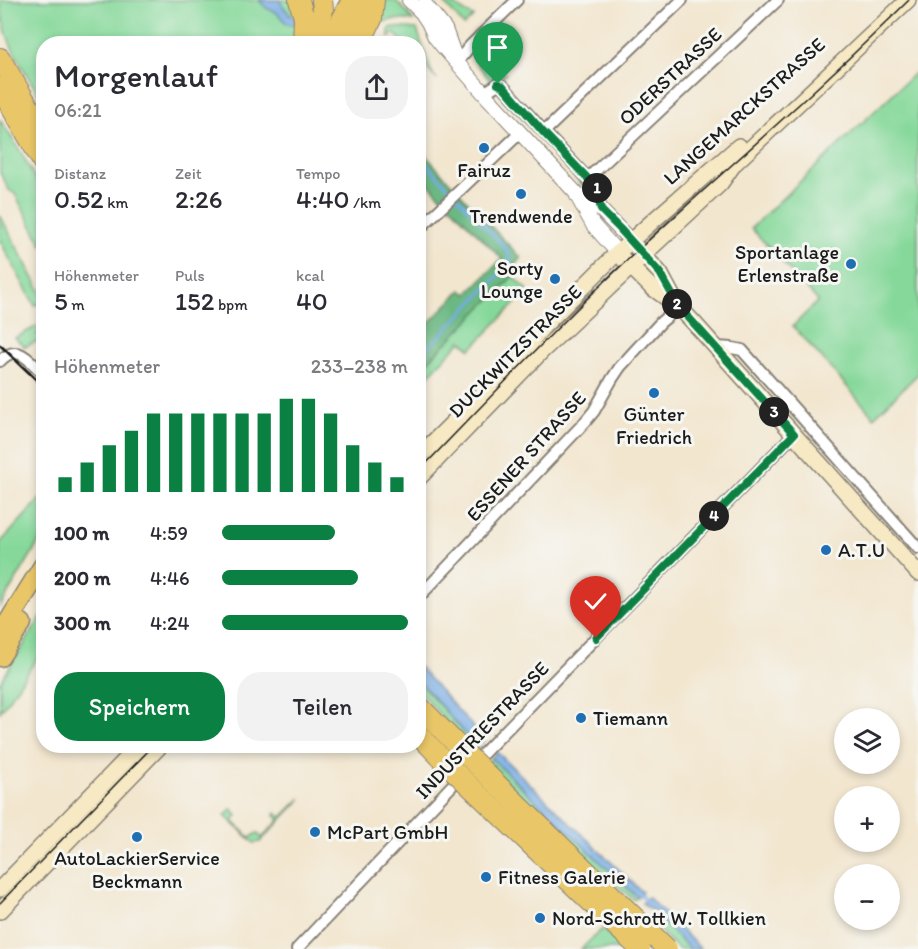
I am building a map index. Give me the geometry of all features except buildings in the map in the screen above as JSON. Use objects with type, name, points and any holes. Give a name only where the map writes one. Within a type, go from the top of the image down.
[{"type":"highway","points":[[305,27],[323,10],[322,0]]},
{"type":"highway","points":[[332,36],[351,0]]},
{"type":"highway","points":[[347,36],[366,0]]},
{"type":"highway","points":[[364,36],[372,19],[374,0]]},
{"type":"highway","points":[[0,41],[29,106]]},
{"type":"highway","points":[[0,58],[36,118]]},
{"type":"highway","points":[[0,88],[36,152]]},
{"type":"highway","points":[[0,110],[36,155]]},
{"type":"highway","points":[[0,634],[36,577]]},
{"type":"highway","points":[[0,657],[36,601]]},
{"type":"highway","points":[[426,713],[667,949]]},
{"type":"highway","points":[[426,742],[640,949]]},
{"type":"main road","name":"LANGEMARCKSTRASSE","points":[[618,253],[654,219],[728,157],[897,0]]},
{"type":"main road","name":"LANGEMARCKSTRASSE","points":[[644,255],[720,184],[734,164],[908,0]]},
{"type":"main road","points":[[631,241],[660,273],[679,307]]},
{"type":"main road","points":[[618,253],[651,287],[679,307],[918,573]]},
{"type":"main road","name":"DUCKWITZSTRASSE","points":[[426,449],[501,375],[543,327],[618,253]]},
{"type":"main road","name":"DUCKWITZSTRASSE","points":[[426,471],[542,351],[644,255]]},
{"type":"main road","points":[[0,889],[132,753]]},
{"type":"main road","points":[[0,911],[153,753]]},
{"type":"street","points":[[410,0],[422,13],[435,37],[520,133],[575,192],[601,210],[631,241]]},
{"type":"street","points":[[422,0],[445,29],[457,62]]},
{"type":"street","points":[[457,62],[517,0]]},
{"type":"street","points":[[543,132],[682,0]]},
{"type":"street","name":"ODERSTRASSE","points":[[588,178],[778,0]]},
{"type":"street","points":[[484,93],[498,84],[503,86],[596,187],[601,210]]},
{"type":"street","points":[[426,223],[520,133]]},
{"type":"street","points":[[575,192],[593,225],[618,253]]},
{"type":"street","name":"ESSENER STRASSE","points":[[426,590],[585,422],[620,367],[661,322],[679,307]]},
{"type":"street","points":[[716,347],[742,351],[918,548]]},
{"type":"street","points":[[0,362],[15,352],[22,354],[36,367]]},
{"type":"street","name":"INDUSTRIESTRASSE","points":[[297,949],[467,770],[794,434]]},
{"type":"street","points":[[426,728],[652,949]]},
{"type":"green space","points":[[1,0],[292,0],[292,15],[295,16],[297,36],[36,36],[36,90],[9,41]]},
{"type":"green space","points":[[382,0],[395,0],[413,21],[385,21],[377,25]]},
{"type":"green space","points":[[442,0],[450,2],[474,16],[464,26]]},
{"type":"green space","points":[[392,27],[417,29],[419,36],[397,36],[394,33],[389,36],[389,30]]},
{"type":"green space","points":[[476,55],[506,74],[499,75],[490,81],[474,59]]},
{"type":"green space","points":[[426,57],[430,69],[437,80],[426,68]]},
{"type":"green space","name":"Sportanlage Erlenstraße","points":[[918,70],[918,374],[874,417],[793,326],[818,301],[751,228]]},
{"type":"green space","points":[[501,88],[587,184],[584,187],[498,91]]},
{"type":"green space","points":[[0,120],[36,180],[36,234],[15,194],[9,190],[0,173]]},
{"type":"green space","points":[[426,156],[521,258],[509,271],[513,276],[426,363],[426,326],[461,290],[467,294],[502,259],[426,181]]},
{"type":"green space","points":[[0,215],[36,283],[35,306],[0,241]]},
{"type":"green space","points":[[513,276],[528,290],[471,349],[461,341],[426,378],[426,363]]},
{"type":"green space","points":[[36,327],[36,342],[25,347],[15,338]]},
{"type":"green space","points":[[36,504],[36,547],[0,607],[0,543]]},
{"type":"green space","points":[[36,625],[36,660],[0,712],[0,682]]},
{"type":"green space","points":[[426,690],[477,747],[472,750],[426,699]]},
{"type":"green space","points":[[491,758],[637,897],[634,900],[607,878],[488,763]]},
{"type":"green space","points":[[300,799],[260,842],[254,843],[225,816],[232,809],[237,816],[233,821],[250,838],[257,833],[262,838],[279,820],[276,813],[282,817]]},
{"type":"green space","points":[[657,917],[690,949],[678,949],[652,923]]},
{"type":"green space","points":[[602,929],[623,949],[581,949]]},
{"type":"water","points":[[259,0],[279,0],[289,14],[295,16],[296,26],[287,24],[277,13],[266,8]]},
{"type":"water","points":[[426,675],[485,740],[477,747],[426,689]]},
{"type":"water","points":[[497,752],[642,892],[637,897],[491,758]]},
{"type":"water","points":[[648,897],[701,949],[690,949],[657,917],[659,915],[656,912],[642,903]]},
{"type":"waterway","points":[[426,164],[507,250],[511,263],[426,350]]},
{"type":"waterway","points":[[637,891],[647,902]]},
{"type":"tram line","points":[[426,464],[596,290],[839,68],[909,0]]},
{"type":"tram line","points":[[0,903],[146,753]]},
{"type":"tram line","points":[[426,753],[634,949]]},
{"type":"railway","points":[[0,345],[36,379]]},
{"type":"place","name":"Fairuz","points":[[484,148]]},
{"type":"place","name":"Trendwende","points":[[521,194]]},
{"type":"place","name":"Sportanlage Erlenstraße","points":[[851,264]]},
{"type":"place","name":"Sorty Lounge","points":[[555,279]]},
{"type":"place","name":"Günter Friedrich","points":[[654,393]]},
{"type":"place","name":"A.T.U","points":[[826,550]]},
{"type":"place","name":"Tiemann","points":[[581,718]]},
{"type":"place","name":"McPart GmbH","points":[[315,832]]},
{"type":"place","name":"AutoLackierService Beckmann","points":[[137,837]]},
{"type":"place","name":"Fitness Galerie","points":[[486,877]]},
{"type":"place","name":"Nord-Schrott W. Tollkien","points":[[540,918]]},
{"type":"route","points":[[498,84],[503,86],[596,187],[601,210],[660,273],[679,307],[794,434],[596,638]]}]
